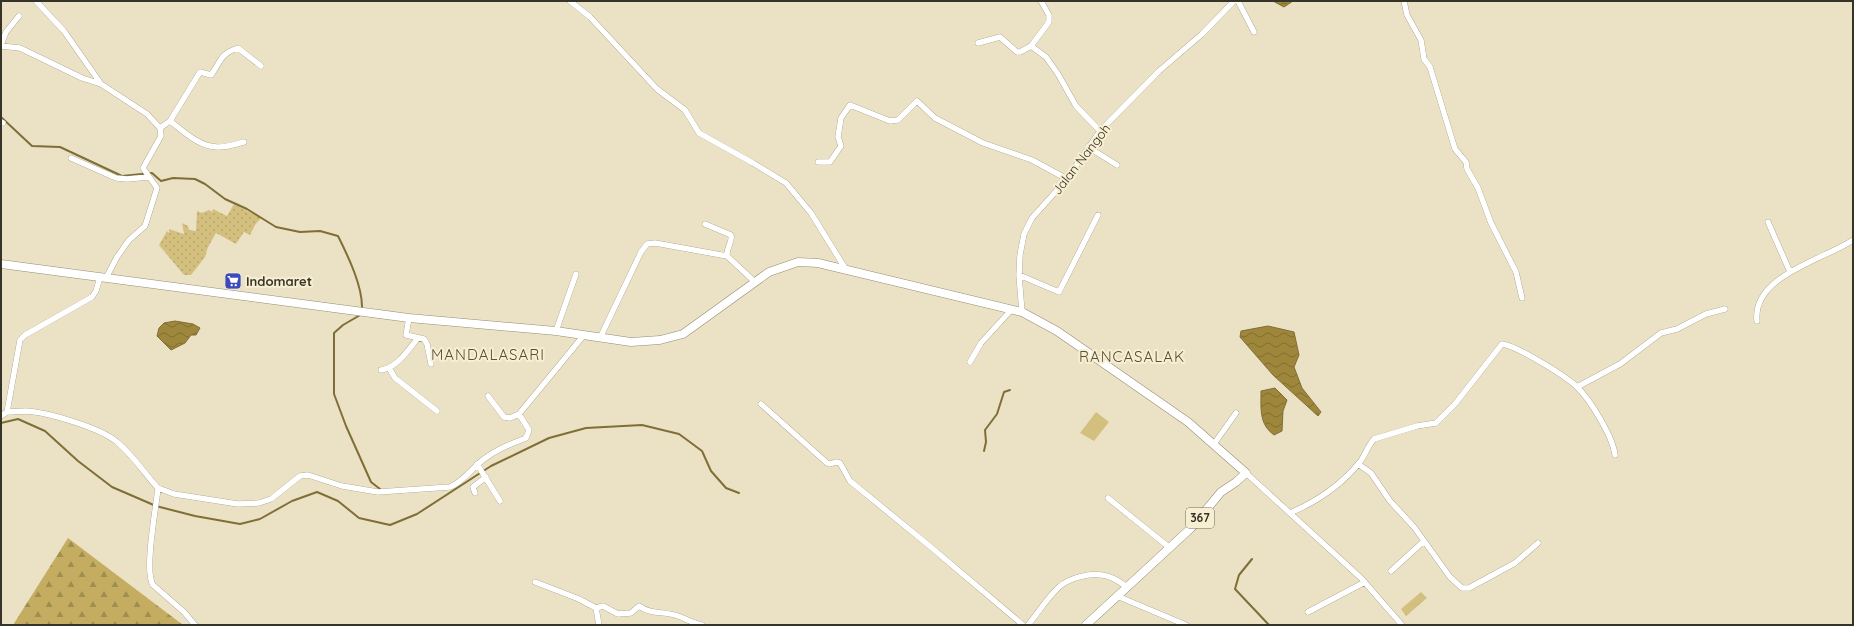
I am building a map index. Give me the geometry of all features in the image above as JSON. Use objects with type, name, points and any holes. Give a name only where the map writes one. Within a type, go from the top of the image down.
[{"type":"main road","points":[[1,264],[409,318],[556,331],[631,342],[674,338],[688,331],[769,272],[798,262],[818,263],[845,268],[925,290],[1022,312],[1057,331],[1188,422],[1246,473]]},
{"type":"main road","name":"367","points":[[1086,625],[1153,564],[1166,545],[1198,520],[1215,497],[1246,473]]},
{"type":"street","points":[[36,1],[64,31],[101,84]]},
{"type":"street","points":[[570,1],[590,17],[657,90],[685,110],[699,133],[786,183],[811,213],[845,268]]},
{"type":"street","points":[[978,43],[1000,37],[1017,52],[1031,46],[1049,22],[1049,15],[1041,1]]},
{"type":"street","name":"Jalan Nangoh","points":[[1022,312],[1019,275],[1020,255],[1027,228],[1038,211],[1067,179],[1100,131],[1159,71],[1202,34],[1234,1]]},
{"type":"street","points":[[1238,1],[1254,32]]},
{"type":"street","points":[[1404,1],[1407,15],[1420,40],[1424,59],[1430,67],[1455,149],[1466,162],[1467,169],[1478,188],[1491,223],[1516,272],[1522,298]]},
{"type":"street","points":[[7,412],[20,340],[25,335],[92,297],[103,277],[129,240],[145,226],[157,188],[143,170],[143,165],[161,136],[160,128],[147,114],[101,84],[82,78],[20,48],[1,46],[6,32],[19,16]]},
{"type":"street","points":[[1031,46],[1046,57],[1058,74],[1076,106],[1100,131]]},
{"type":"street","points":[[160,128],[170,121],[200,72],[211,75],[219,60],[226,53],[238,48],[261,66]]},
{"type":"street","points":[[818,162],[830,162],[839,150],[841,146],[838,137],[841,118],[850,105],[890,121],[895,121],[898,120],[917,101],[935,118],[983,143],[1032,160],[1067,179]]},
{"type":"street","points":[[170,121],[205,145],[220,147],[244,142]]},
{"type":"street","points":[[1088,147],[1117,165]]},
{"type":"street","points":[[71,158],[121,180],[148,176]]},
{"type":"street","points":[[1019,275],[1059,292],[1098,215]]},
{"type":"street","points":[[1768,222],[1790,272]]},
{"type":"street","points":[[705,224],[732,237],[726,252],[727,256]]},
{"type":"street","points":[[1758,321],[1756,311],[1759,301],[1767,289],[1781,277],[1839,250],[1853,240]]},
{"type":"street","points":[[600,338],[641,252],[647,244],[655,243],[727,256],[755,282]]},
{"type":"street","points":[[556,331],[576,274]]},
{"type":"street","points":[[970,362],[981,343],[1012,309]]},
{"type":"street","points":[[1577,387],[1620,364],[1661,333],[1678,329],[1706,314],[1725,309]]},
{"type":"street","points":[[409,318],[406,335],[424,339],[427,344],[431,364]]},
{"type":"street","points":[[488,396],[504,417],[510,418],[520,414],[584,335]]},
{"type":"street","points":[[381,370],[389,368],[396,363],[418,338]]},
{"type":"street","points":[[1290,513],[1308,505],[1341,481],[1358,464],[1374,438],[1417,426],[1436,423],[1455,404],[1502,344],[1509,345],[1528,354],[1577,387],[1602,421],[1614,446],[1615,455]]},
{"type":"street","points":[[389,368],[395,378],[437,411]]},
{"type":"street","points":[[761,404],[827,463],[840,463],[850,482],[926,543],[1023,625]]},
{"type":"street","points":[[1,416],[7,412],[25,411],[44,414],[104,434],[122,446],[158,488],[174,494],[238,504],[259,503],[271,499],[300,476],[308,475],[342,486],[378,492],[443,488],[458,483],[498,449],[528,437],[529,430],[520,414]]},
{"type":"street","points":[[1214,444],[1236,414]]},
{"type":"street","points":[[1358,464],[1371,473],[1390,501],[1424,541],[1456,585],[1465,589],[1482,582],[1515,563],[1538,544]]},
{"type":"street","points":[[479,466],[500,501]]},
{"type":"street","points":[[1246,473],[1364,582],[1402,625]]},
{"type":"street","points":[[475,493],[473,487],[485,476]]},
{"type":"street","points":[[158,488],[148,565],[150,580],[184,612],[195,625]]},
{"type":"street","points":[[1108,498],[1166,545]]},
{"type":"street","points":[[1391,571],[1424,541]]},
{"type":"street","points":[[1028,625],[1059,588],[1067,581],[1089,575],[1102,575],[1117,580],[1127,587]]},
{"type":"street","points":[[535,582],[579,599],[596,608],[604,606],[618,614],[631,613],[639,606],[645,611],[679,616],[689,622],[702,625]]},
{"type":"street","points":[[1308,612],[1364,582]]},
{"type":"street","points":[[1117,596],[1186,625]]},
{"type":"street","points":[[596,608],[599,625]]},
{"type":"green space","points":[[234,204],[261,218],[255,225],[250,235],[244,232],[236,244],[216,233],[208,247],[205,257],[191,275],[184,275],[159,245],[167,231],[169,233],[169,229],[184,234],[182,223],[188,226],[189,230],[196,231],[197,211],[202,213],[209,210],[212,212],[213,209],[227,216]]},
{"type":"green space","points":[[1096,412],[1109,422],[1094,441],[1080,433]]},
{"type":"green space","points":[[68,538],[183,625],[13,625]]},
{"type":"green space","points":[[1421,592],[1427,598],[1406,616],[1401,609]]},
{"type":"water","points":[[1273,1],[1293,1],[1284,7]]},
{"type":"water","points":[[175,321],[193,324],[200,328],[196,335],[191,335],[185,343],[171,350],[157,336],[159,328],[164,323]]},
{"type":"water","points":[[1268,326],[1294,332],[1299,355],[1294,367],[1302,388],[1321,412],[1318,416],[1273,375],[1240,337],[1241,331]]},
{"type":"water","points":[[1275,388],[1287,400],[1283,411],[1282,431],[1274,435],[1269,431],[1263,421],[1261,410],[1261,391]]},
{"type":"waterway","points":[[1,117],[32,146],[60,147],[122,176],[152,173],[161,181],[173,178],[195,179],[205,184],[225,199],[247,209],[276,227],[300,232],[320,231],[338,236],[350,262],[360,291],[362,309]]},
{"type":"waterway","points":[[362,314],[343,325],[334,333],[334,394],[346,426],[371,482],[380,489]]},
{"type":"waterway","points":[[984,451],[986,442],[985,430],[997,414],[1004,392],[1010,390]]},
{"type":"waterway","points":[[1,423],[18,419],[45,431],[78,461],[112,487],[156,506],[195,516],[240,524],[260,519],[292,501],[317,492],[338,501],[359,518],[390,525],[417,514],[491,466],[549,438],[586,428],[642,425],[679,434],[702,451],[711,471],[726,488],[739,493]]},
{"type":"waterway","points":[[1252,559],[1239,575],[1235,589],[1269,625]]},
{"type":"place","name":"Indomaret","points":[[233,281]]},
{"type":"district","name":"MANDALASARI","points":[[488,355]]},
{"type":"district","name":"RANCASALAK","points":[[1132,357]]}]
